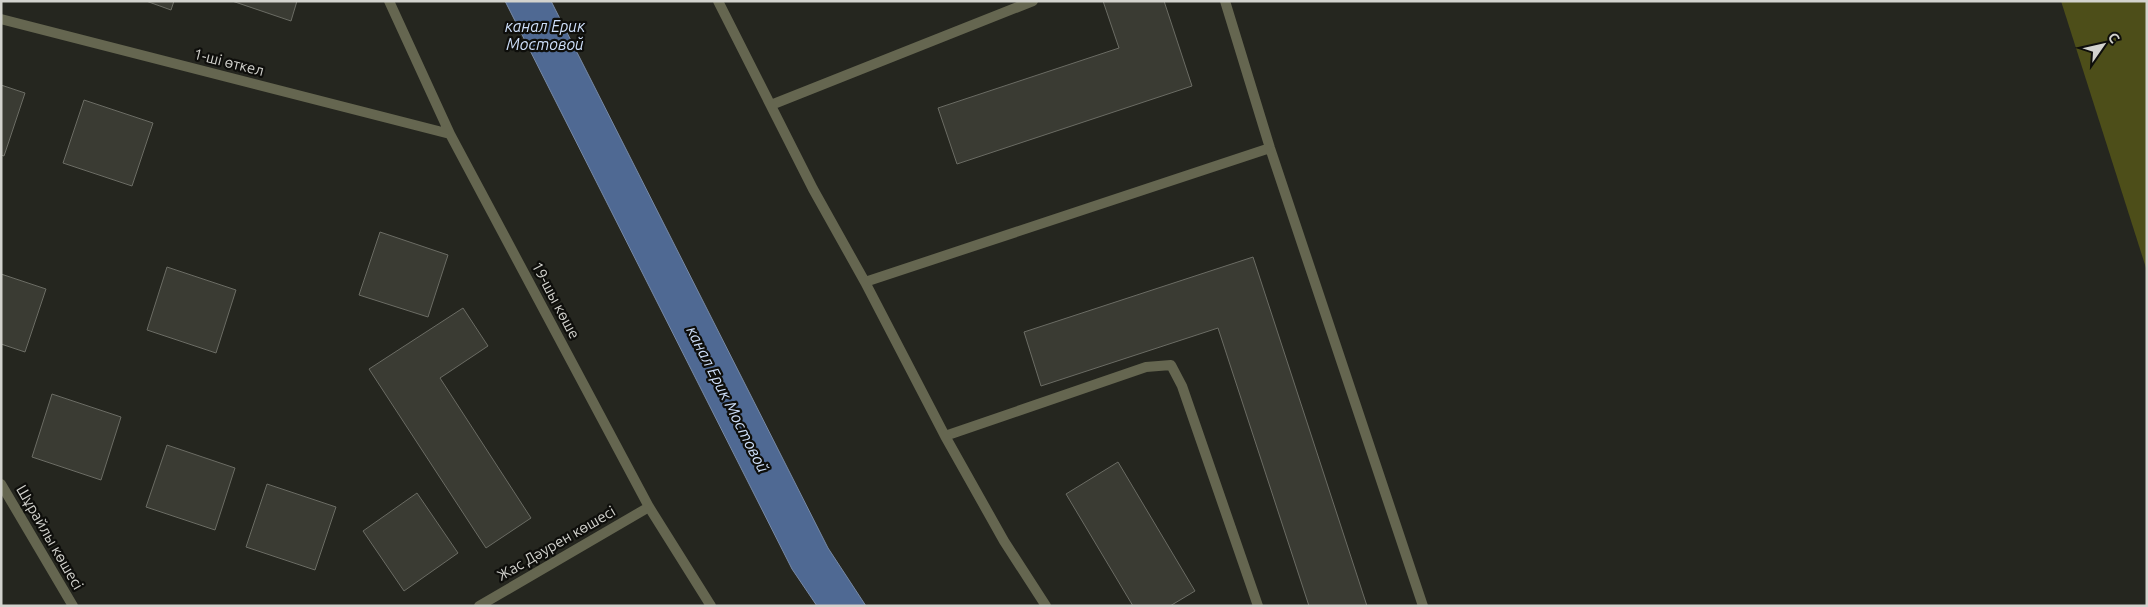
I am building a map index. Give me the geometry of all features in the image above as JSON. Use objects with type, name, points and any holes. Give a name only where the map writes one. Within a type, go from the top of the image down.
[{"type":"street","name":"19-шы көше","points":[[389,1],[450,134],[649,507],[711,606]]},
{"type":"street","points":[[718,1],[813,189],[865,282],[945,436],[1004,541],[1046,606]]},
{"type":"street","points":[[771,105],[1034,1]]},
{"type":"street","points":[[1225,1],[1270,148],[1423,606]]},
{"type":"street","name":"1-шi өткел","points":[[1,19],[450,134]]},
{"type":"street","points":[[865,282],[1270,148]]},
{"type":"street","points":[[945,436],[1146,367],[1171,365],[1182,386],[1258,606]]},
{"type":"street","name":"Шұрайлы көшесі","points":[[1,484],[73,606]]},
{"type":"street","name":"Жас Дәурен көшесі","points":[[479,606],[649,507]]},
{"type":"shaded area","points":[[2061,1],[2147,1],[2147,271]]},
{"type":"water","name":"канал Ерик Мостовой","points":[[505,1],[551,1],[828,548],[866,606],[817,606],[792,569]]},
{"type":"building","points":[[146,1],[174,1],[171,10]]},
{"type":"building","points":[[232,1],[297,1],[291,21]]},
{"type":"building","points":[[1103,1],[1164,1],[1192,86],[957,164],[938,108],[1119,48]]},
{"type":"building","points":[[1,85],[25,93],[4,156],[1,155]]},
{"type":"building","points":[[84,100],[153,123],[132,186],[63,163]]},
{"type":"building","points":[[380,232],[448,255],[428,317],[359,295]]},
{"type":"building","points":[[1253,257],[1367,606],[1309,606],[1218,328],[1041,386],[1024,332]]},
{"type":"building","points":[[167,267],[236,290],[216,353],[147,330]]},
{"type":"building","points":[[1,274],[46,289],[25,352],[1,344]]},
{"type":"building","points":[[463,308],[488,346],[440,378],[531,518],[486,548],[369,369]]},
{"type":"building","points":[[52,394],[121,417],[101,480],[32,457]]},
{"type":"building","points":[[167,445],[235,468],[215,530],[146,507]]},
{"type":"building","points":[[1118,462],[1195,591],[1170,606],[1133,606],[1066,494]]},
{"type":"building","points":[[267,484],[336,507],[315,570],[246,547]]},
{"type":"building","points":[[417,493],[458,553],[404,591],[363,531]]}]
